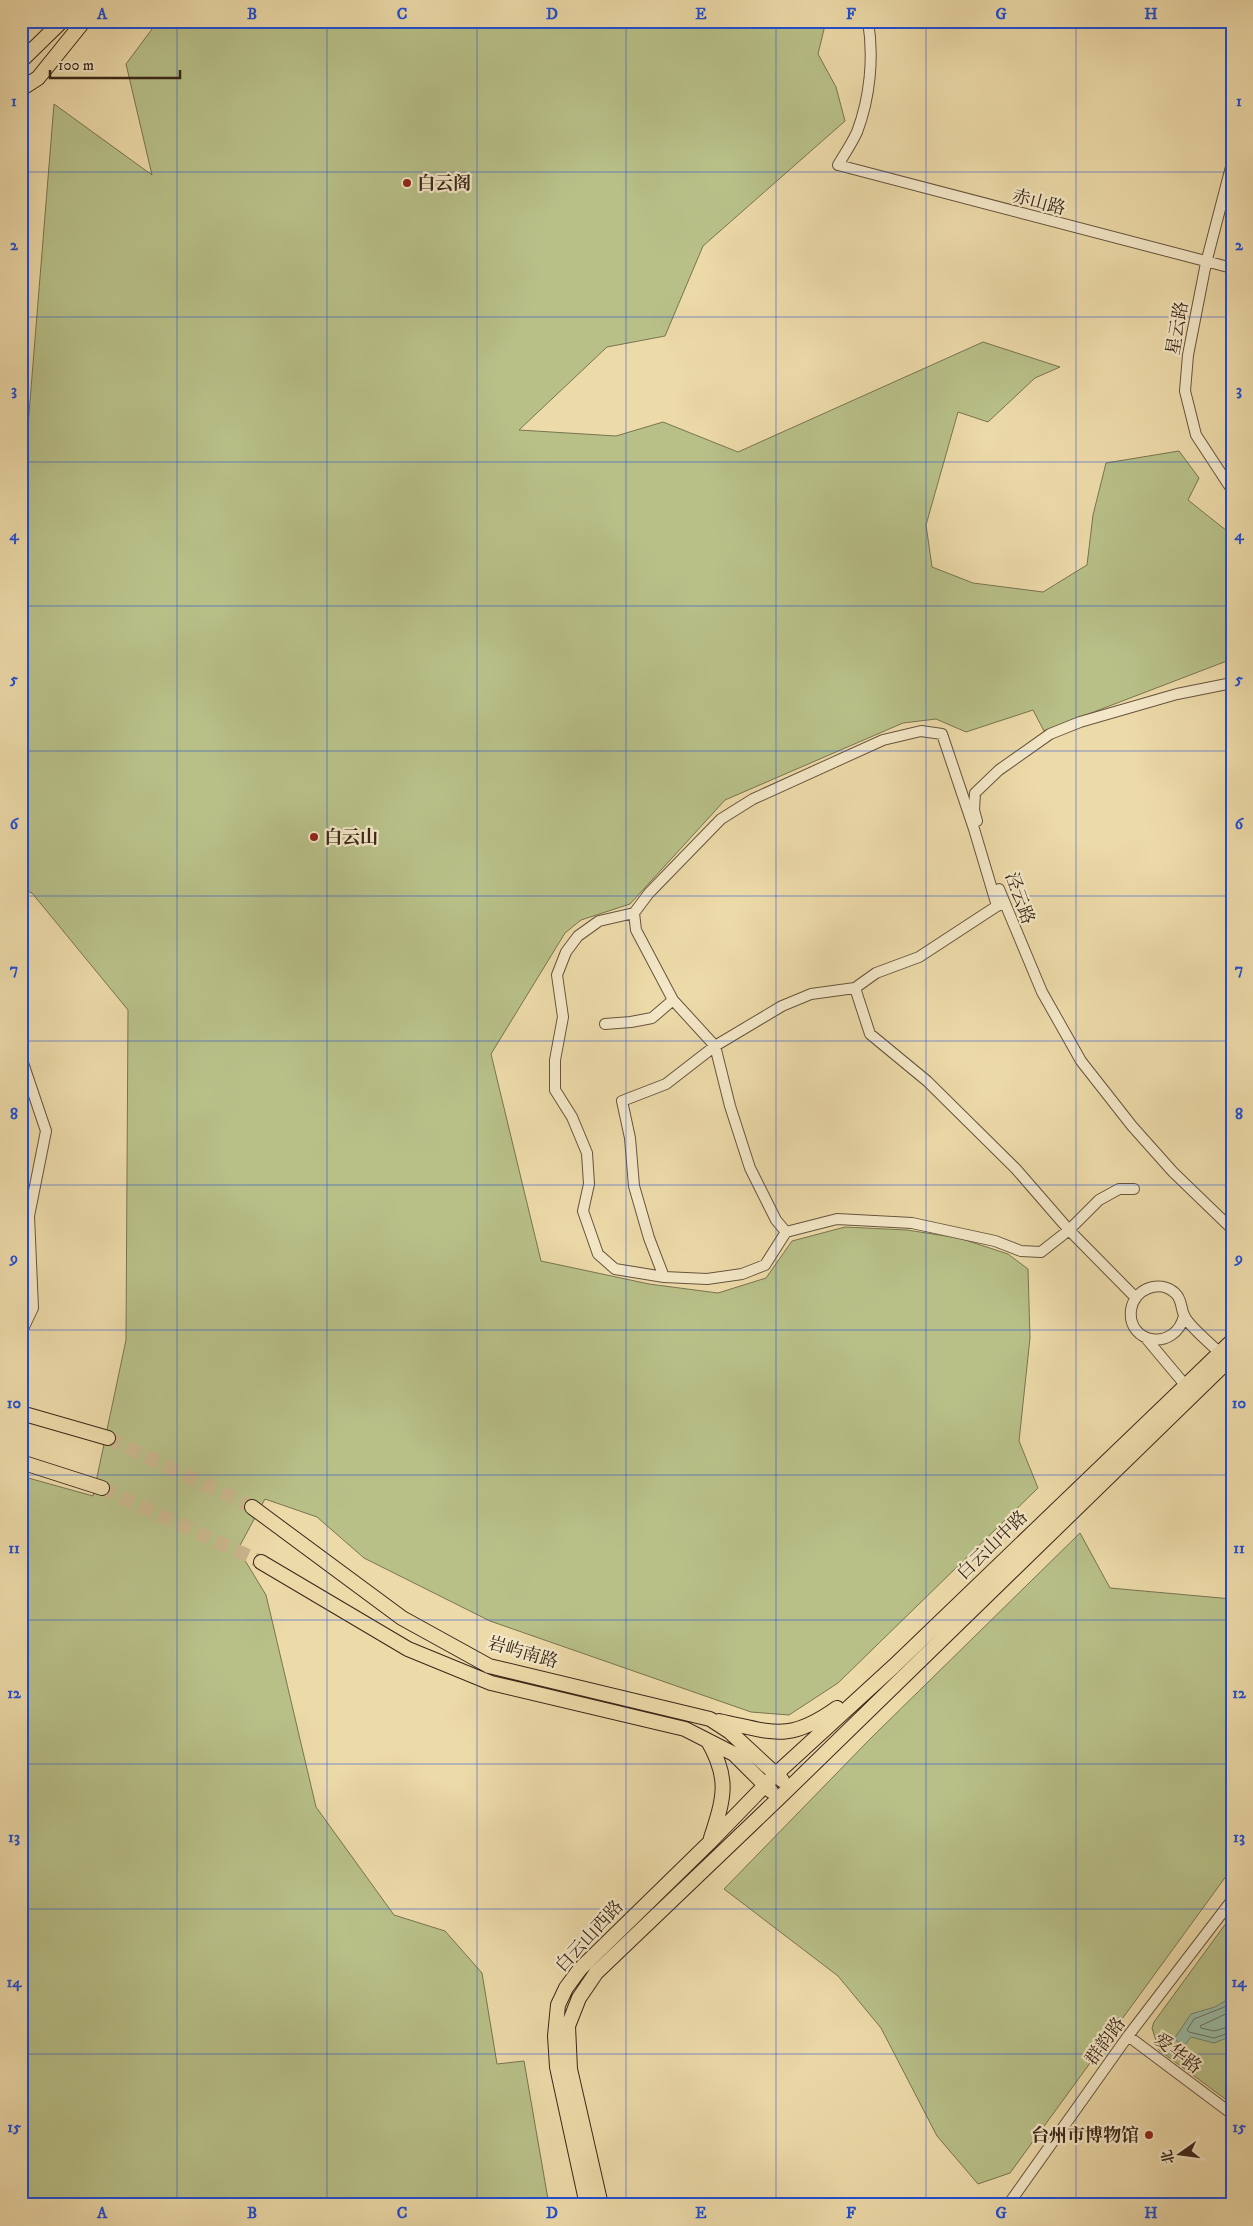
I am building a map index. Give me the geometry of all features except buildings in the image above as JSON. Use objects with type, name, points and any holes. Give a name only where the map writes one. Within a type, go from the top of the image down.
[{"type":"main road","points":[[21,62],[62,21]]},
{"type":"main road","points":[[21,100],[84,21]]},
{"type":"main road","points":[[21,89],[38,78]]},
{"type":"main road","name":"白云山中路","points":[[790,1787],[1226,1355],[1232,1342]]},
{"type":"main road","name":"白云山中路","points":[[776,1774],[894,1666],[1186,1386],[1226,1355]]},
{"type":"main road","points":[[21,1414],[108,1438]]},
{"type":"main road","points":[[21,1462],[102,1488]]},
{"type":"main road","name":"岩屿南路","points":[[252,1507],[402,1618],[489,1666],[710,1719],[730,1732],[790,1787]]},
{"type":"main road","name":"岩屿南路","points":[[261,1562],[408,1649],[461,1672],[491,1683],[685,1729],[734,1754],[778,1799]]},
{"type":"main road","points":[[710,1719],[768,1731],[792,1732],[806,1728],[820,1720],[894,1666]]},
{"type":"main road","points":[[707,1740],[717,1757],[723,1774],[724,1789],[722,1804],[709,1843]]},
{"type":"main road","name":"白云山西路","points":[[586,2205],[557,2067],[555,2036],[558,2005],[566,1988],[580,1969],[709,1843],[776,1774]]},
{"type":"main road","name":"白云山西路","points":[[601,2205],[570,2069],[568,2026],[579,1998],[596,1973],[790,1787]]},
{"type":"street","name":"赤山路","points":[[868,21],[870,34],[870,79],[857,132],[838,165],[1206,263],[1232,268]]},
{"type":"street","name":"星云路","points":[[1232,163],[1206,263],[1188,355],[1185,392],[1196,435],[1232,490]]},
{"type":"street","name":"泾云路","points":[[1232,683],[1177,694],[1080,722],[1050,734],[999,770],[975,793],[974,810],[1001,905],[1042,992],[1081,1061],[1132,1126],[1232,1229]]},
{"type":"street","points":[[664,1277],[649,1238],[634,1186],[630,1138],[622,1101],[666,1084],[715,1046],[782,1006],[811,994],[855,988],[876,973],[919,957],[1001,905],[942,734],[921,731],[883,740],[817,768],[752,799],[721,819],[649,893],[634,913],[599,921],[578,936],[566,952],[557,975],[563,1016],[555,1060],[555,1090],[572,1117],[587,1153],[589,1184],[583,1211],[598,1254],[615,1268],[664,1277],[707,1279],[742,1274],[765,1265],[786,1232],[836,1219],[912,1223],[995,1241],[1021,1251],[1041,1252],[1069,1230],[1099,1200],[1119,1189],[1134,1189]]},
{"type":"street","points":[[634,913],[636,930],[673,1000],[715,1046],[730,1106],[750,1168],[776,1220],[786,1232]]},
{"type":"street","points":[[855,988],[870,1034],[927,1081],[1016,1169],[1069,1230],[1136,1298]]},
{"type":"street","points":[[605,1024],[652,1018],[673,1000]]},
{"type":"street","points":[[21,1057],[46,1131],[28,1216],[33,1308],[21,1333]]},
{"type":"street","points":[[1144,1337],[1161,1340],[1170,1338],[1182,1325],[1184,1316],[1180,1299],[1167,1288],[1150,1288],[1136,1298],[1130,1314],[1137,1331],[1186,1386]]},
{"type":"street","points":[[1184,1316],[1226,1355]]},
{"type":"street","name":"群韵路","points":[[1008,2205],[1128,2036],[1232,1900]]},
{"type":"street","name":"爱华路","points":[[1128,2036],[1232,2114]]},
{"type":"green space","points":[[158,21],[826,21],[818,54],[836,87],[845,121],[703,246],[665,336],[607,347],[519,430],[616,436],[663,422],[738,452],[983,342],[1060,367],[1035,378],[988,422],[958,412],[926,525],[932,567],[973,583],[1043,592],[1087,565],[1093,515],[1106,463],[1179,451],[1199,478],[1188,500],[1232,535],[1232,659],[1044,731],[1033,710],[966,732],[936,719],[903,723],[725,800],[630,904],[581,920],[565,933],[491,1054],[541,1261],[649,1284],[718,1293],[766,1278],[792,1241],[845,1227],[907,1230],[959,1238],[1008,1254],[1028,1269],[1030,1338],[1019,1441],[1038,1488],[838,1683],[789,1715],[751,1712],[490,1621],[364,1558],[317,1517],[265,1499],[238,1549],[266,1595],[316,1807],[394,1915],[445,1931],[482,1973],[497,2064],[524,2061],[549,2205],[21,2205],[21,1476],[93,1496],[126,1340],[128,1010],[32,893],[21,889],[21,455],[27,438],[54,104],[152,175],[126,64]]},
{"type":"green space","points":[[1080,1533],[1110,1588],[1232,1599],[1232,1868],[1010,2173],[978,2184],[937,2136],[881,2028],[838,1976],[724,1889],[871,1738]]},
{"type":"green space","points":[[1232,1915],[1232,2104],[1159,2050],[1152,2028],[1154,2022]]},
{"type":"water","points":[[1232,1997],[1232,2036],[1214,2043],[1191,2037],[1184,2046],[1174,2039],[1191,2014],[1215,2007]]},
{"type":"tunnel","points":[[108,1438],[252,1507]]},
{"type":"tunnel","points":[[102,1488],[261,1562]]},
{"type":"place","name":"白云阁","points":[[407,183]]},
{"type":"place","name":"白云山","points":[[314,837]]},
{"type":"place","name":"台州市博物馆","points":[[1149,2135]]}]
